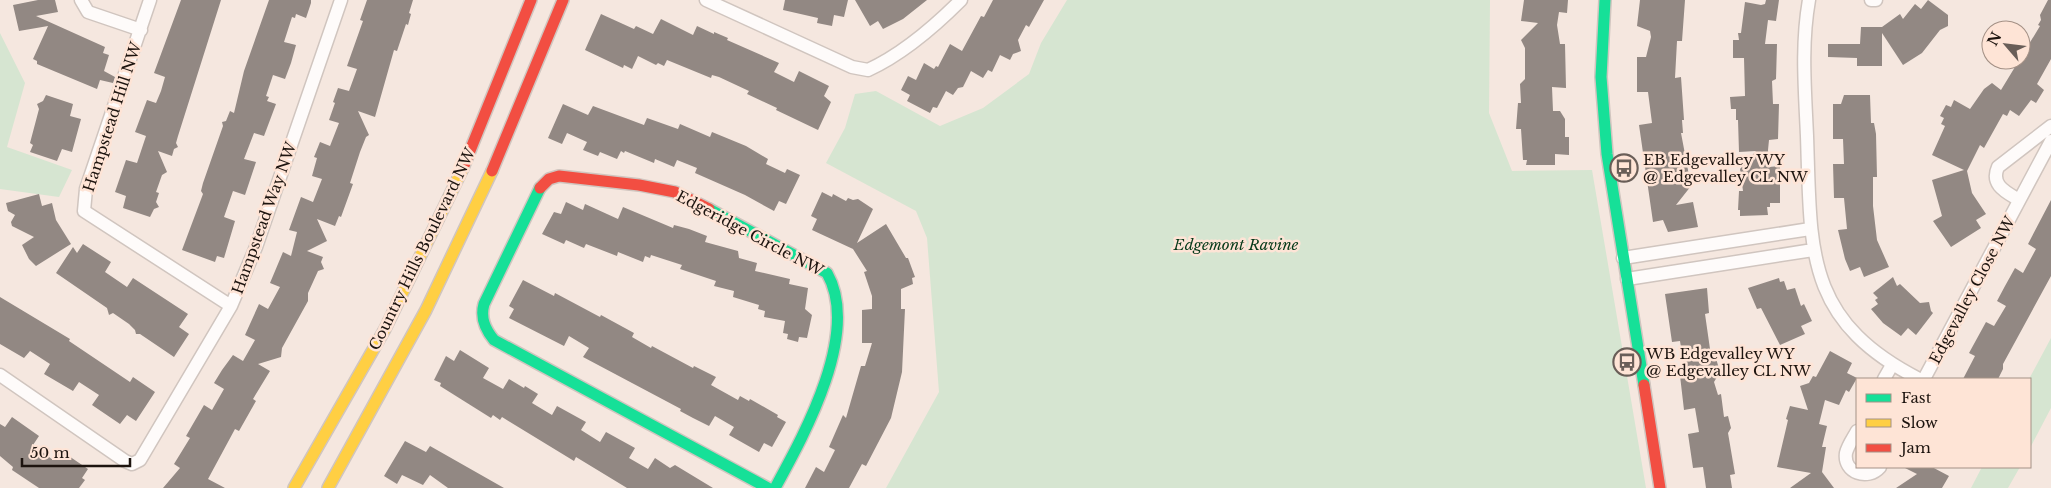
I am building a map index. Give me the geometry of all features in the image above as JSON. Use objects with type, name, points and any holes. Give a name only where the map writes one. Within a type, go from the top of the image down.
[{"type":"street","points":[[81,0],[88,12],[141,30]]},
{"type":"street","name":"Hampstead Hill NW","points":[[150,0],[86,190],[84,211],[231,306]]},
{"type":"street","name":"Hampstead Way NW","points":[[0,375],[132,464],[140,460],[231,306],[256,246],[341,0]]},
{"type":"street","name":"Country Hills Boulevard NW","points":[[294,488],[385,329],[455,186],[531,0]]},
{"type":"street","name":"Country Hills Boulevard NW","points":[[328,488],[399,364],[452,260],[522,104],[563,0]]},
{"type":"street","points":[[706,0],[852,67],[868,70],[910,44],[939,22],[961,0]]},
{"type":"street","points":[[1605,0],[1601,78],[1602,114],[1660,488]]},
{"type":"street","name":"Edgevalley Close NW","points":[[1809,0],[1803,44],[1810,228],[1813,250],[1824,286],[1841,318],[1864,344],[1892,365],[1917,378]]},
{"type":"street","points":[[1871,0],[1876,0]]},
{"type":"street","name":"Edgevalley Close NW","points":[[2020,200],[1998,185],[1996,176],[1998,167],[2051,126]]},
{"type":"street","name":"Edgevalley Close NW","points":[[1925,378],[2051,141]]},
{"type":"street","name":"Edgeridge Circle NW","points":[[768,488],[494,340],[488,333],[482,317],[484,304],[537,192],[549,179],[568,176],[579,179],[639,185],[674,192],[764,237],[827,273],[834,287],[836,313],[831,364],[824,390],[810,423],[775,488]]},
{"type":"street","points":[[1623,258],[1810,228]]},
{"type":"street","points":[[1627,280],[1813,250]]},
{"type":"street","points":[[1885,378],[1892,365]]},
{"type":"street","points":[[1856,433],[1846,453],[1848,464],[1861,474],[1872,473],[1879,468]]},
{"type":"green space","name":"Edgemont Ravine","points":[[1067,0],[1490,0],[1489,113],[1512,171],[1592,170],[1646,488],[886,488],[939,392],[927,238],[916,211],[826,163],[845,128],[855,94],[876,91],[940,126],[983,108],[1029,74],[1041,43]]},
{"type":"green space","points":[[0,33],[25,83],[7,147],[72,170],[59,197],[0,189]]},
{"type":"green space","points":[[2051,338],[2051,408],[2031,446],[2031,378]]},
{"type":"green space","points":[[1981,468],[2019,468],[2008,488],[1971,488]]},
{"type":"building","points":[[38,0],[55,0],[58,12],[36,16],[105,47],[103,53],[109,55],[104,71],[115,77],[113,83],[100,80],[97,89],[37,64],[37,61],[33,59],[48,26],[19,31],[13,5]]},
{"type":"building","points":[[181,0],[221,0],[178,136],[176,143],[178,147],[174,149],[172,156],[158,151],[167,172],[162,175],[156,192],[159,193],[156,202],[159,207],[154,209],[150,217],[123,208],[126,196],[115,192],[126,160],[137,163],[146,136],[135,132],[147,100],[156,103],[161,91],[165,77],[154,73]]},
{"type":"building","points":[[269,0],[311,0],[311,3],[306,18],[296,14],[295,18],[292,17],[284,42],[296,45],[291,63],[285,79],[273,75],[266,96],[269,97],[267,101],[276,104],[264,136],[254,133],[244,159],[256,162],[245,195],[233,191],[224,217],[235,221],[224,258],[217,256],[215,262],[182,250],[203,194],[201,191],[203,183],[223,126],[222,122],[226,121],[230,111],[234,113],[244,71]]},
{"type":"building","points":[[367,0],[413,0],[408,25],[406,24],[397,51],[394,50],[375,117],[358,111],[369,135],[366,137],[360,152],[350,183],[353,184],[341,217],[339,216],[335,226],[317,219],[327,241],[307,251],[323,257],[321,262],[324,269],[318,271],[308,293],[308,301],[282,348],[281,357],[258,364],[270,371],[253,399],[256,401],[239,431],[235,429],[208,479],[225,488],[163,488],[180,468],[174,464],[190,438],[186,436],[204,405],[212,410],[224,389],[214,383],[222,370],[233,355],[243,361],[255,340],[245,335],[259,304],[268,309],[280,287],[270,283],[283,252],[291,256],[297,232],[289,230],[301,197],[313,202],[322,179],[312,176],[317,158],[314,157],[320,142],[330,146],[339,123],[329,120],[335,103],[333,102],[338,88],[349,91],[357,69],[347,66],[363,21],[360,20]]},
{"type":"building","points":[[785,0],[848,0],[844,17],[834,15],[832,26],[817,23],[818,18],[783,10]]},
{"type":"building","points":[[855,0],[927,0],[903,19],[883,29],[878,21],[870,26]]},
{"type":"building","points":[[993,0],[1044,0],[1029,27],[1026,25],[1018,40],[1021,51],[1013,54],[1010,60],[1000,55],[992,72],[988,70],[983,78],[971,71],[963,87],[958,88],[953,95],[946,91],[937,108],[933,107],[930,113],[907,101],[910,95],[901,90],[908,76],[916,80],[924,63],[934,69],[936,66],[938,67],[950,44],[962,51],[981,16],[984,17]]},
{"type":"building","points":[[1524,0],[1568,0],[1567,13],[1559,12],[1557,25],[1560,44],[1565,44],[1566,88],[1552,87],[1553,111],[1560,111],[1565,119],[1565,137],[1569,137],[1569,155],[1555,154],[1555,165],[1526,165],[1527,160],[1523,160],[1521,129],[1516,129],[1518,103],[1521,103],[1520,84],[1525,79],[1525,48],[1521,40],[1538,23],[1521,21]]},
{"type":"building","points":[[1640,0],[1685,0],[1682,41],[1677,41],[1675,78],[1681,77],[1684,120],[1682,120],[1683,133],[1681,133],[1691,186],[1676,205],[1693,202],[1698,227],[1668,232],[1663,220],[1653,222],[1639,125],[1652,123],[1648,92],[1637,92],[1637,57],[1646,57],[1651,37],[1650,31],[1637,26]]},
{"type":"building","points":[[1766,0],[1779,0],[1776,21],[1768,20],[1765,44],[1777,44],[1776,79],[1772,81],[1773,104],[1779,104],[1778,139],[1769,140],[1768,150],[1769,167],[1780,166],[1780,203],[1770,203],[1770,207],[1767,207],[1768,215],[1740,216],[1740,210],[1738,210],[1739,191],[1743,191],[1740,169],[1756,151],[1739,152],[1738,120],[1736,120],[1736,109],[1731,109],[1730,97],[1745,96],[1744,58],[1733,58],[1733,40],[1739,40],[1738,33],[1741,33],[1745,2],[1761,5],[1765,4]]},
{"type":"building","points":[[1928,0],[1948,15],[1948,26],[1940,30],[1922,53],[1903,65],[1882,33],[1882,66],[1857,66],[1857,58],[1828,57],[1828,44],[1860,44],[1861,27],[1882,27],[1900,14],[1903,19],[1915,4],[1921,9]]},
{"type":"building","points":[[2048,0],[2051,0],[2051,59],[2037,84],[2044,90],[2036,103],[2031,100],[2019,116],[2010,110],[2007,116],[2003,114],[1984,148],[1980,145],[1967,171],[1972,193],[1986,214],[1976,220],[1981,228],[1951,247],[1933,221],[1942,216],[1932,180],[1964,170],[1932,155],[1945,126],[1941,124],[1944,118],[1940,116],[1946,105],[1951,107],[1954,100],[1970,109],[1984,89],[1992,83],[2001,90],[2013,70],[2031,70],[2031,41],[2040,26],[2038,25],[2041,20],[2040,15]]},
{"type":"building","points":[[601,14],[634,29],[636,26],[653,34],[661,19],[693,35],[697,26],[714,34],[714,32],[728,38],[727,40],[779,63],[774,72],[794,82],[799,71],[829,86],[824,96],[831,102],[818,130],[776,110],[777,108],[747,94],[749,91],[719,77],[712,75],[711,78],[667,60],[664,66],[658,63],[656,65],[638,56],[632,69],[624,65],[623,68],[585,50]]},
{"type":"building","points":[[46,95],[73,104],[70,116],[81,119],[72,152],[62,149],[57,161],[30,152],[33,145],[30,143],[39,109],[37,104],[43,101]]},
{"type":"building","points":[[1844,95],[1870,95],[1871,123],[1874,123],[1876,134],[1877,177],[1873,177],[1873,206],[1877,240],[1889,267],[1864,277],[1860,267],[1850,271],[1845,259],[1838,230],[1847,229],[1844,198],[1834,198],[1833,164],[1844,164],[1843,139],[1833,139],[1833,104],[1841,104]]},
{"type":"building","points":[[563,104],[588,115],[593,106],[644,125],[647,118],[678,129],[680,124],[710,137],[712,132],[746,146],[768,159],[766,164],[785,173],[787,169],[800,175],[786,204],[779,201],[774,211],[745,195],[695,173],[697,168],[677,160],[674,167],[655,159],[654,163],[625,151],[624,153],[621,151],[617,159],[600,152],[598,156],[583,150],[587,142],[567,133],[562,144],[548,138]]},
{"type":"building","points":[[822,192],[832,197],[833,194],[846,201],[848,198],[858,199],[873,209],[857,243],[886,224],[906,258],[908,258],[915,277],[912,278],[913,284],[901,289],[901,309],[905,309],[902,372],[891,418],[866,466],[862,464],[849,488],[805,488],[816,467],[824,472],[835,450],[829,447],[843,415],[846,418],[861,366],[865,366],[872,343],[862,343],[862,310],[872,309],[872,296],[864,272],[867,271],[853,249],[812,230],[817,219],[811,216]]},
{"type":"building","points":[[39,194],[42,206],[52,203],[56,220],[71,244],[36,266],[29,259],[22,245],[34,237],[12,226],[11,222],[15,215],[8,211],[6,203]]},
{"type":"building","points":[[2051,200],[2051,276],[2003,364],[2003,369],[1998,378],[1964,378],[1975,356],[1969,353],[1986,322],[1994,326],[2006,306],[1997,301],[2015,268],[2023,273],[2036,249],[2028,244]]},
{"type":"building","points":[[566,202],[583,210],[585,204],[618,219],[623,207],[673,228],[674,225],[689,229],[707,236],[705,242],[738,251],[739,258],[757,263],[755,271],[790,279],[789,284],[808,288],[805,309],[812,315],[807,338],[799,337],[798,342],[787,339],[788,334],[783,333],[785,321],[764,317],[765,311],[758,309],[759,305],[733,297],[734,291],[714,286],[716,281],[680,269],[682,265],[651,255],[650,258],[645,256],[643,262],[618,252],[617,256],[586,244],[584,248],[566,240],[564,244],[542,234],[554,212],[561,214]]},
{"type":"building","points":[[83,244],[111,262],[105,272],[127,287],[133,278],[188,314],[179,327],[189,334],[174,357],[140,334],[136,334],[129,324],[113,313],[109,315],[107,308],[56,273],[73,247],[77,253]]},
{"type":"building","points":[[1893,277],[1897,286],[1900,284],[1920,303],[1929,302],[1933,313],[1916,335],[1908,328],[1901,336],[1883,323],[1871,309],[1878,304],[1875,300],[1878,298],[1873,293]]},
{"type":"building","points":[[1779,278],[1780,282],[1784,281],[1787,290],[1795,288],[1801,306],[1804,304],[1812,321],[1801,326],[1805,334],[1780,345],[1761,308],[1757,309],[1748,288]]},
{"type":"building","points":[[523,280],[554,296],[555,293],[600,317],[601,315],[634,333],[632,337],[651,348],[652,346],[693,368],[694,366],[716,377],[711,385],[738,400],[740,396],[749,401],[750,399],[778,415],[777,417],[786,422],[772,447],[764,443],[759,452],[729,435],[734,427],[715,416],[709,426],[680,411],[681,409],[583,357],[589,348],[569,336],[564,346],[509,318],[514,309],[509,306]]},
{"type":"building","points":[[1707,288],[1709,313],[1705,314],[1711,356],[1715,355],[1720,372],[1714,382],[1718,395],[1721,394],[1724,417],[1728,416],[1731,428],[1728,433],[1735,474],[1730,475],[1732,488],[1706,488],[1703,467],[1693,468],[1688,434],[1699,432],[1695,408],[1684,410],[1679,367],[1684,366],[1680,341],[1672,342],[1665,294]]},
{"type":"building","points":[[0,297],[70,339],[69,341],[130,382],[133,377],[155,392],[136,421],[127,415],[120,424],[92,405],[99,395],[79,382],[73,391],[44,374],[50,364],[30,351],[24,358],[0,344]]},
{"type":"building","points":[[460,350],[489,368],[483,378],[503,389],[509,379],[524,388],[525,386],[538,394],[532,403],[552,415],[557,406],[586,422],[581,430],[600,442],[606,432],[635,448],[629,458],[648,469],[655,458],[670,468],[675,465],[713,488],[627,488],[576,457],[574,461],[502,417],[500,420],[493,415],[491,418],[440,386],[441,383],[434,380],[446,356],[454,361]]},
{"type":"building","points":[[1830,351],[1852,363],[1847,373],[1857,378],[1849,392],[1846,390],[1839,405],[1825,400],[1819,424],[1827,426],[1822,447],[1826,447],[1822,472],[1834,488],[1790,488],[1811,473],[1777,467],[1788,420],[1786,419],[1790,406],[1808,410],[1800,386],[1809,383],[1813,376],[1816,377]]},
{"type":"building","points":[[12,417],[39,436],[33,445],[53,460],[60,450],[88,469],[82,478],[85,480],[79,488],[39,488],[12,470],[13,467],[0,456],[0,424],[5,427]]},
{"type":"building","points":[[405,441],[426,452],[430,446],[504,488],[448,488],[430,475],[423,485],[402,475],[397,484],[384,476]]},
{"type":"building","points":[[1905,468],[1934,468],[1949,476],[1942,488],[1896,488],[1917,474]]},
{"type":"traffic: fast","points":[[1605,0],[1601,77],[1607,154],[1644,385]]},
{"type":"traffic: fast","points":[[540,188],[484,304],[483,319],[494,340],[768,488]]},
{"type":"traffic: fast","points":[[709,209],[827,273],[836,297],[837,324],[833,353],[825,383],[813,413],[775,488]]},
{"type":"traffic: slow","points":[[294,488],[385,329],[463,168]]},
{"type":"traffic: slow","points":[[328,488],[426,310],[492,171]]},
{"type":"traffic: jam","points":[[463,168],[531,0]]},
{"type":"traffic: jam","points":[[492,171],[563,0]]},
{"type":"traffic: jam","points":[[540,188],[549,179],[559,176],[639,185],[675,192],[709,209]]},
{"type":"traffic: jam","points":[[1644,385],[1660,488]]},
{"type":"place","name":"EB Edgevalley WY @ Edgevalley CL NW","points":[[1624,168]]},
{"type":"place","name":"WB Edgevalley WY @ Edgevalley CL NW","points":[[1627,362]]}]
